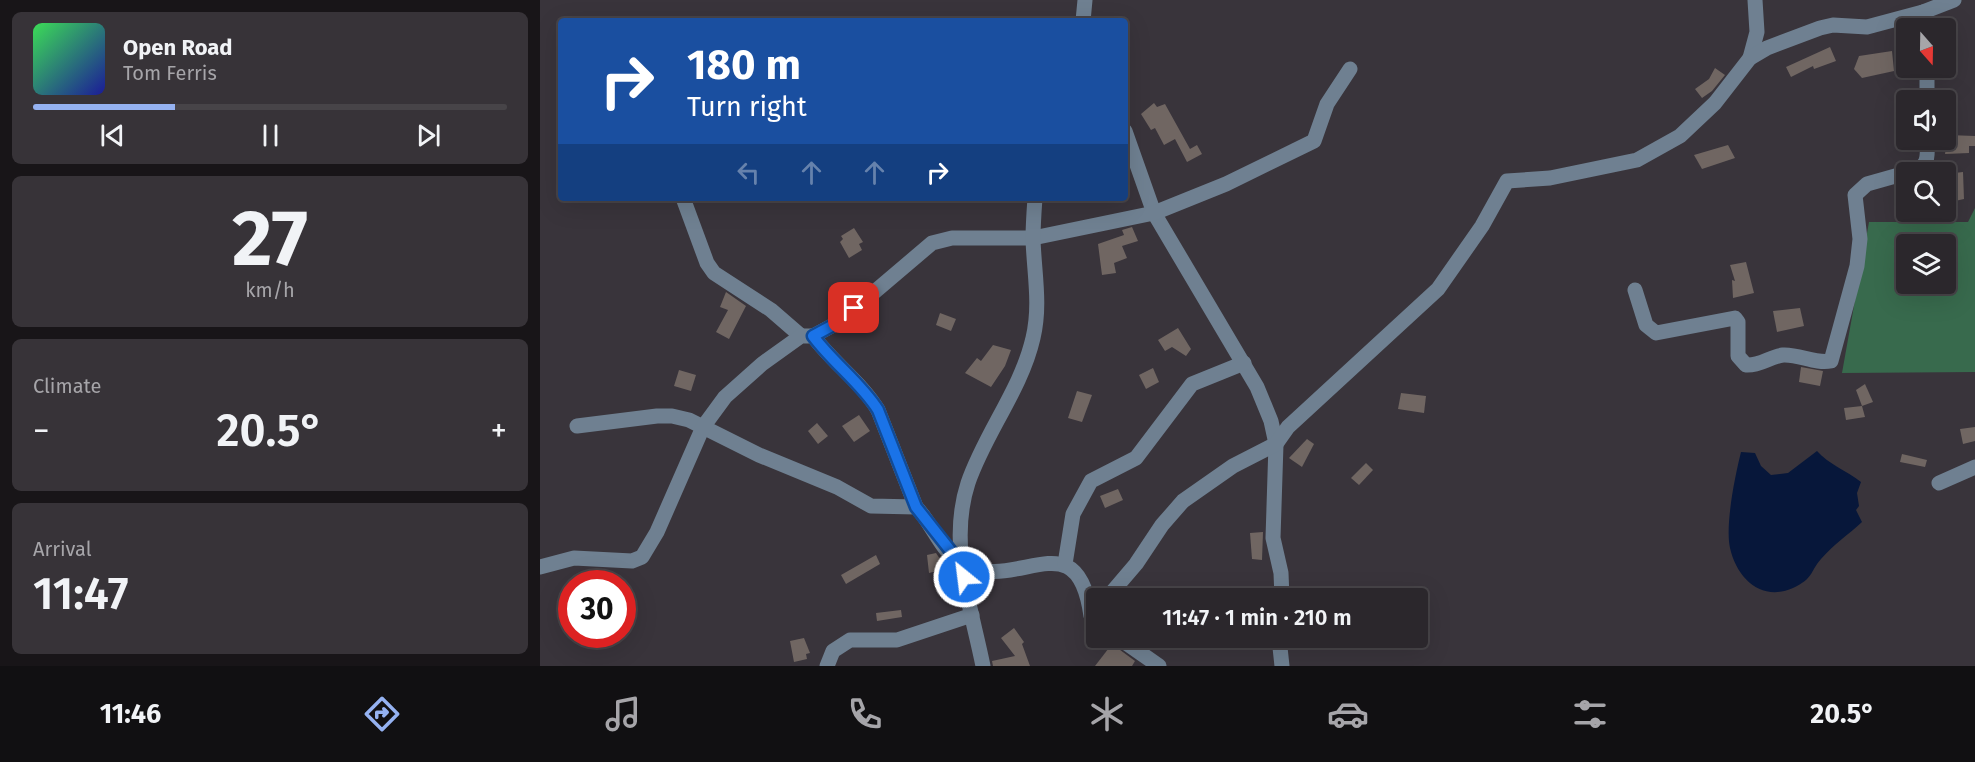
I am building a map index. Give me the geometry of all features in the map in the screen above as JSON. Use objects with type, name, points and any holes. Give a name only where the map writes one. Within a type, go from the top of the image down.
[{"type":"street","points":[[1083,18],[1085,0]]},
{"type":"street","points":[[1116,588],[1136,564],[1162,525],[1183,501],[1233,466],[1276,444],[1287,427],[1438,289],[1482,226],[1507,181],[1550,178],[1637,160],[1667,146],[1710,109],[1749,58],[1757,32],[1755,0]]},
{"type":"street","points":[[1749,58],[1789,39],[1820,28],[1867,27],[1923,12],[1954,0]]},
{"type":"street","points":[[1923,12],[1924,18]]},
{"type":"street","points":[[540,567],[574,558],[632,561],[642,557],[657,532],[670,496],[703,427],[735,387],[807,336],[839,322],[932,243],[952,238],[1033,238],[1154,213],[1226,184],[1314,141],[1327,104],[1350,69]]},
{"type":"street","points":[[1128,139],[1154,213],[1244,363],[1271,421],[1276,444],[1273,538],[1281,573],[1282,588]]},
{"type":"street","points":[[1635,290],[1646,325],[1656,333],[1735,318],[1738,322],[1738,356],[1746,365],[1786,355],[1819,362],[1831,361],[1857,266],[1860,239],[1855,195],[1867,184],[1896,176]]},
{"type":"street","points":[[684,201],[707,263],[714,273],[807,336],[870,398],[878,410],[916,507],[961,564],[992,570],[1052,563],[1065,564],[1077,572],[1086,591]]},
{"type":"street","points":[[983,666],[961,564],[961,510],[968,482],[1025,364],[1033,340],[1037,304],[1033,238],[1035,201]]},
{"type":"street","points":[[1065,564],[1073,514],[1091,482],[1137,458],[1192,384],[1244,363]]},
{"type":"street","points":[[577,426],[657,416],[689,420],[759,455],[837,487],[871,506],[916,507]]},
{"type":"street","points":[[1271,421],[1287,427]]},
{"type":"street","points":[[1939,483],[1975,467]]},
{"type":"street","points":[[827,666],[833,651],[850,640],[897,640],[972,615]]},
{"type":"street","points":[[1133,648],[1159,666]]},
{"type":"street","points":[[1280,648],[1282,666]]},
{"type":"green space","points":[[1975,208],[1975,372],[1842,373],[1869,222],[1968,222]]},
{"type":"water","points":[[1817,451],[1861,482],[1857,493],[1859,506],[1856,510],[1862,522],[1826,554],[1808,578],[1800,584],[1782,592],[1761,590],[1752,585],[1738,569],[1730,548],[1730,514],[1741,452],[1755,453],[1761,466],[1771,475],[1788,473]]},
{"type":"building","points":[[1830,47],[1836,61],[1814,69],[1813,66],[1791,77],[1786,67]]},
{"type":"building","points":[[1892,51],[1894,71],[1862,78],[1854,69],[1859,56]]},
{"type":"building","points":[[1715,68],[1725,75],[1712,91],[1702,98],[1695,89],[1709,79]]},
{"type":"building","points":[[1154,103],[1157,107],[1165,104],[1190,149],[1197,145],[1202,154],[1187,162],[1175,139],[1164,145],[1155,128],[1151,130],[1141,114]]},
{"type":"building","points":[[1956,135],[1975,136],[1975,146],[1969,146],[1969,153],[1945,154],[1946,150],[1956,150]]},
{"type":"building","points":[[1728,145],[1735,158],[1702,169],[1694,155]]},
{"type":"building","points":[[1963,172],[1964,199],[1956,201],[1956,173]]},
{"type":"building","points":[[1132,227],[1138,241],[1122,246],[1127,258],[1114,263],[1116,273],[1102,275],[1098,244],[1124,235],[1122,230]]},
{"type":"building","points":[[854,228],[863,242],[859,244],[862,250],[849,258],[840,242],[843,239],[841,236]]},
{"type":"building","points":[[1746,262],[1754,293],[1733,298],[1732,280],[1735,281],[1730,265]]},
{"type":"building","points":[[726,292],[746,306],[729,339],[716,332],[728,310],[720,307]]},
{"type":"building","points":[[1800,308],[1804,326],[1777,332],[1773,311]]},
{"type":"building","points":[[940,313],[956,319],[951,331],[936,325]]},
{"type":"building","points":[[1178,328],[1191,349],[1186,356],[1172,347],[1165,351],[1158,340]]},
{"type":"building","points":[[993,345],[1011,350],[1005,366],[991,387],[965,373],[977,358],[981,361]]},
{"type":"building","points":[[1801,367],[1823,371],[1820,386],[1799,382]]},
{"type":"building","points":[[1153,368],[1159,382],[1146,389],[1139,375]]},
{"type":"building","points":[[679,370],[696,375],[691,391],[674,386]]},
{"type":"building","points":[[1865,384],[1873,402],[1862,406],[1856,390]]},
{"type":"building","points":[[1077,391],[1092,395],[1082,422],[1068,418]]},
{"type":"building","points":[[1401,393],[1426,396],[1424,413],[1398,409]]},
{"type":"building","points":[[1862,406],[1865,417],[1846,420],[1844,408]]},
{"type":"building","points":[[859,415],[870,431],[854,442],[842,426]]},
{"type":"building","points":[[817,423],[828,436],[818,444],[808,431]]},
{"type":"building","points":[[1975,427],[1975,441],[1963,444],[1960,429]]},
{"type":"building","points":[[1307,439],[1314,444],[1302,467],[1289,458]]},
{"type":"building","points":[[1902,454],[1927,460],[1925,467],[1900,462]]},
{"type":"building","points":[[1366,463],[1373,470],[1359,485],[1351,478]]},
{"type":"building","points":[[1118,489],[1123,500],[1105,508],[1100,496]]},
{"type":"building","points":[[1263,532],[1262,560],[1252,559],[1250,533]]},
{"type":"building","points":[[936,553],[944,565],[940,566],[941,570],[929,573],[927,555]]},
{"type":"building","points":[[876,555],[880,564],[846,584],[841,575]]},
{"type":"building","points":[[901,610],[902,617],[877,621],[876,613]]},
{"type":"building","points":[[1014,628],[1024,642],[1022,644],[1030,666],[993,666],[992,661],[1015,656],[1001,638]]},
{"type":"building","points":[[804,638],[810,653],[806,654],[807,659],[794,662],[790,641]]},
{"type":"building","points":[[1109,648],[1117,648],[1135,661],[1132,666],[1095,666]]},
{"type":"route","points":[[854,308],[839,322],[813,336],[841,370],[870,398],[878,410],[916,507],[961,564],[964,577]]}]
